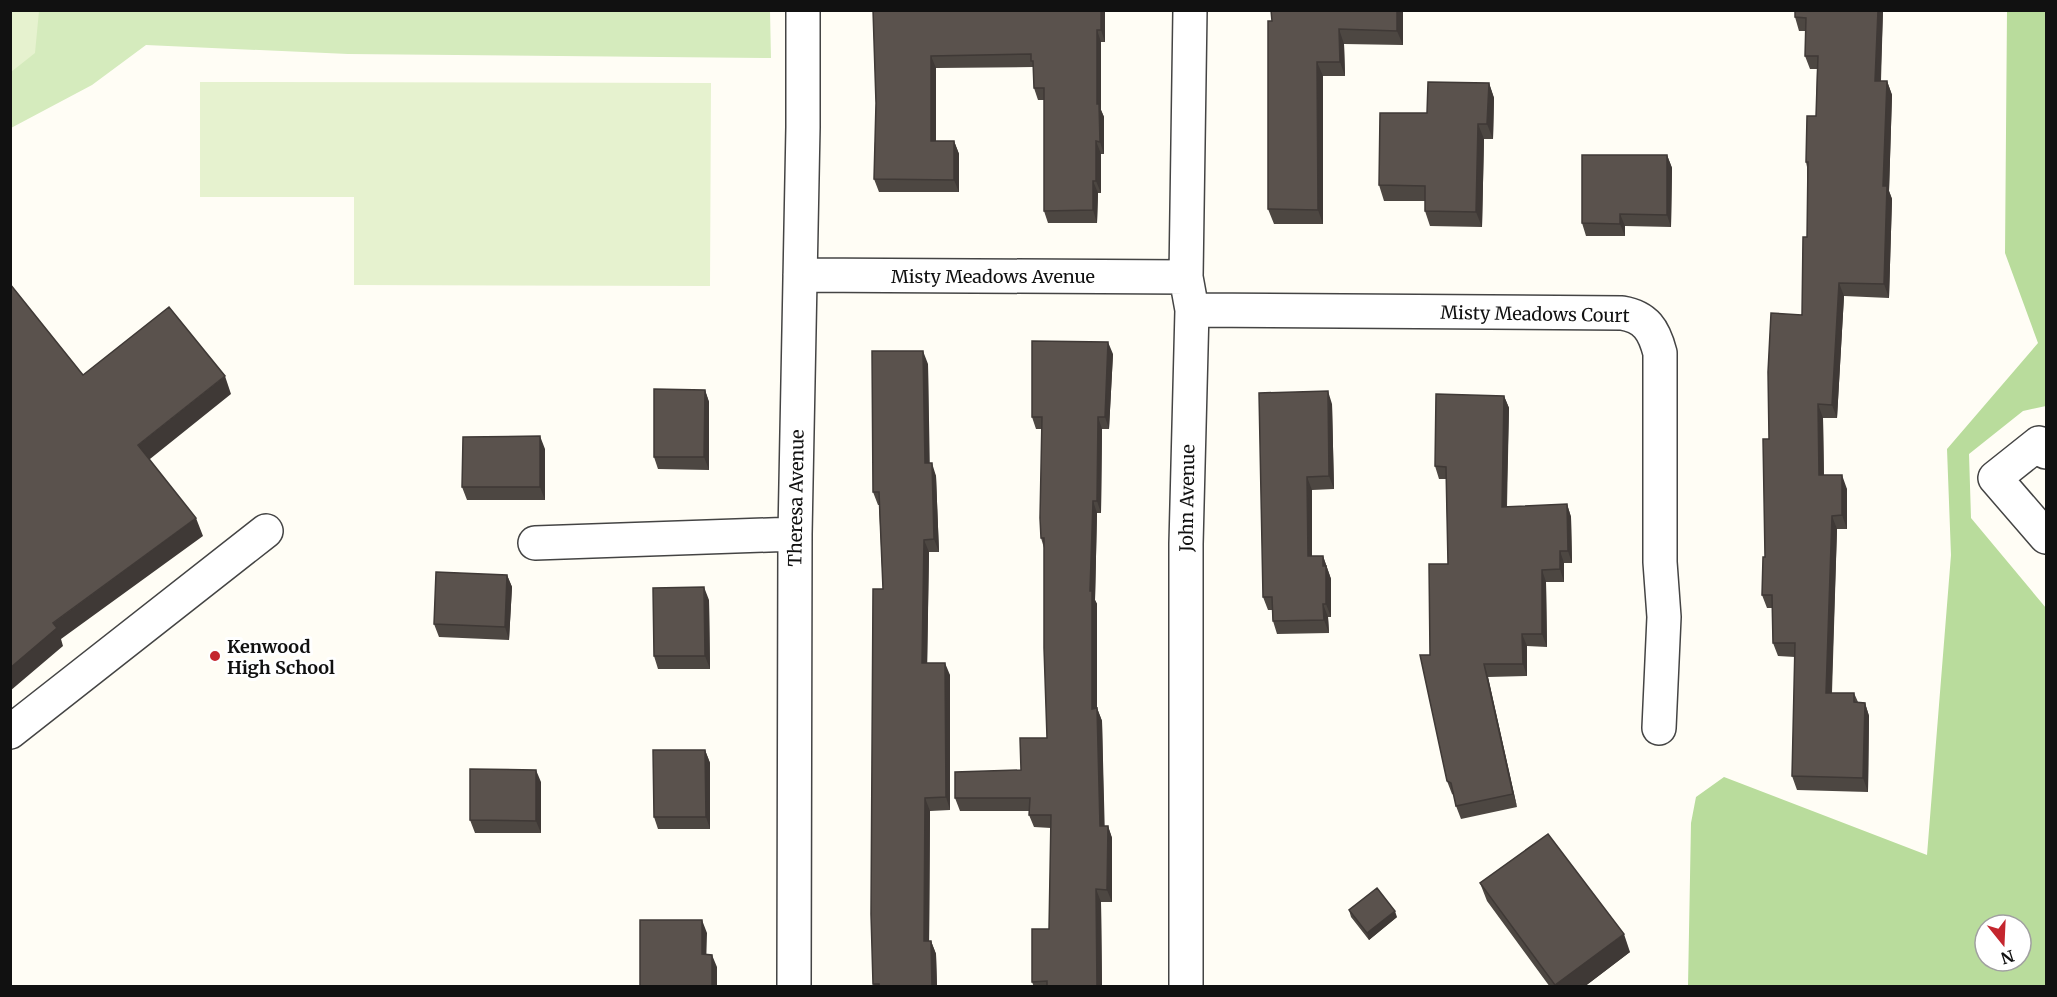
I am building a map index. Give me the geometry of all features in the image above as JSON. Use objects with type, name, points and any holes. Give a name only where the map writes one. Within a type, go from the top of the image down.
[{"type":"street","name":"Theresa Avenue","points":[[794,987],[795,534],[803,10]]},
{"type":"street","name":"John Avenue","points":[[1186,987],[1185,556],[1192,310],[1186,277],[1190,10]]},
{"type":"street","name":"Misty Meadows Avenue","points":[[800,275],[1186,277]]},
{"type":"street","name":"Misty Meadows Court","points":[[1192,310],[1622,312],[1635,315],[1647,324],[1656,339],[1660,353],[1660,562],[1664,616],[1659,728]]},
{"type":"street","points":[[2046,452],[2039,443],[1995,478],[2046,537]]},
{"type":"street","points":[[10,732],[266,531]]},
{"type":"street","points":[[535,543],[795,534]]},
{"type":"green space","points":[[11,10],[39,11],[35,53],[11,72]]},
{"type":"green space","points":[[10,11],[770,11],[771,58],[348,54],[146,45],[92,85],[11,128]]},
{"type":"green space","points":[[2007,11],[2046,11],[2046,406],[2023,411],[1969,454],[1971,518],[2046,608],[2046,986],[1688,986],[1691,823],[1696,797],[1724,777],[1927,855],[1951,555],[1947,449],[2038,343],[2005,253]]},
{"type":"green space","points":[[200,82],[711,83],[710,286],[354,285],[354,197],[200,197]]},
{"type":"building","points":[[873,10],[1101,10],[1101,30],[1097,30],[1097,104],[1099,104],[1100,142],[1096,141],[1093,210],[1044,211],[1044,88],[1034,88],[1031,54],[931,56],[931,141],[954,141],[954,180],[874,179],[876,103]]},
{"type":"building","points":[[1271,10],[1397,10],[1397,31],[1339,29],[1340,62],[1317,62],[1318,210],[1268,209],[1268,21],[1272,21]]},
{"type":"building","points":[[1795,10],[1878,10],[1875,81],[1887,81],[1883,186],[1887,186],[1884,284],[1839,283],[1832,405],[1818,404],[1819,475],[1842,475],[1842,515],[1832,516],[1826,693],[1854,693],[1854,702],[1865,703],[1863,778],[1792,776],[1795,643],[1773,643],[1772,595],[1762,595],[1763,557],[1765,557],[1763,439],[1769,439],[1768,372],[1771,313],[1802,315],[1803,237],[1807,237],[1807,116],[1816,116],[1818,56],[1805,56],[1806,18],[1795,17]]},
{"type":"building","points":[[1428,82],[1489,83],[1487,124],[1478,124],[1476,212],[1425,211],[1425,186],[1379,185],[1380,113],[1427,113]]},
{"type":"building","points":[[1582,155],[1667,155],[1667,215],[1620,214],[1620,224],[1582,223]]},
{"type":"building","points":[[10,284],[83,375],[169,307],[225,376],[138,445],[196,518],[53,623],[57,628],[10,668]]},
{"type":"building","points":[[1032,341],[1108,342],[1105,417],[1098,417],[1097,501],[1093,501],[1090,591],[1092,591],[1092,709],[1097,708],[1100,826],[1108,826],[1107,890],[1096,889],[1097,987],[1047,987],[1047,981],[1032,982],[1032,929],[1049,929],[1051,815],[1029,815],[1030,798],[955,798],[955,772],[1021,770],[1020,738],[1047,738],[1044,538],[1041,538],[1040,518],[1042,417],[1032,417]]},
{"type":"building","points":[[872,351],[923,351],[925,463],[932,463],[934,539],[924,540],[922,663],[945,663],[946,797],[925,798],[924,941],[931,941],[932,987],[879,987],[879,984],[873,984],[871,914],[873,589],[883,589],[879,492],[873,492]]},
{"type":"building","points":[[654,389],[705,390],[704,457],[654,457]]},
{"type":"building","points":[[1328,391],[1329,476],[1307,477],[1308,556],[1323,556],[1323,566],[1326,566],[1324,620],[1273,621],[1272,597],[1263,597],[1259,393]]},
{"type":"building","points":[[1436,394],[1504,396],[1502,507],[1567,504],[1568,551],[1560,551],[1560,569],[1542,570],[1542,634],[1522,634],[1523,664],[1484,664],[1513,794],[1456,806],[1451,783],[1447,781],[1420,655],[1430,655],[1429,564],[1448,564],[1446,467],[1435,466]]},
{"type":"building","points":[[540,436],[540,487],[462,487],[463,437]]},
{"type":"building","points":[[436,572],[507,575],[505,627],[434,624]]},
{"type":"building","points":[[704,587],[705,656],[654,656],[653,588]]},
{"type":"building","points":[[653,750],[705,750],[706,817],[654,817]]},
{"type":"building","points":[[470,769],[536,770],[536,821],[470,820]]},
{"type":"building","points":[[1548,834],[1624,934],[1555,985],[1480,883]]},
{"type":"building","points":[[1377,888],[1395,911],[1367,933],[1349,910]]},
{"type":"building","points":[[640,920],[702,920],[702,954],[712,955],[712,987],[640,986]]},
{"type":"place","name":"Kenwood High School","points":[[215,656]]}]
